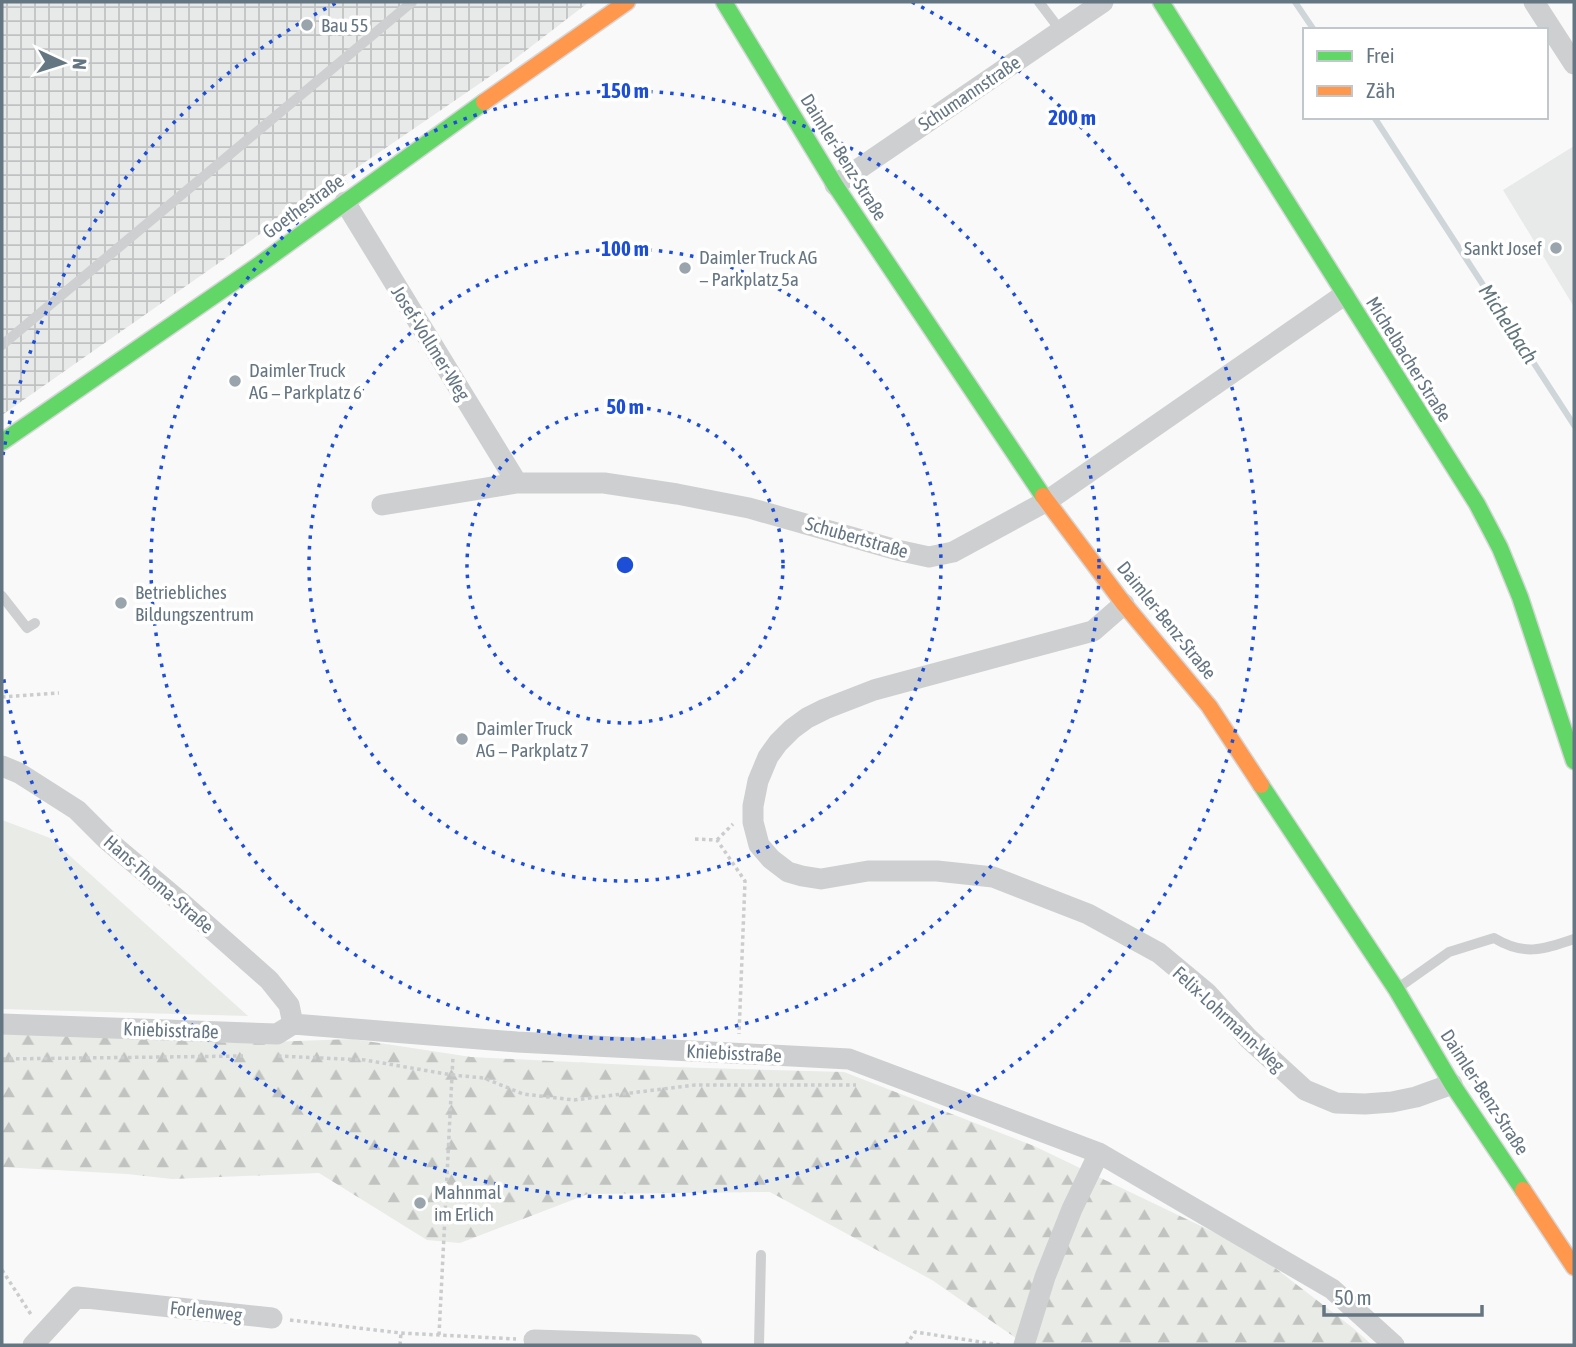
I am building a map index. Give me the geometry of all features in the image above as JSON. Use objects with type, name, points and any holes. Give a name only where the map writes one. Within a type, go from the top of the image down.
[{"type":"street","name":"Goethestraße","points":[[2,442],[249,272],[535,65],[627,2]]},
{"type":"street","name":"Daimler-Benz-Straße","points":[[724,2],[835,185],[1047,501],[1124,604],[1209,706],[1396,989],[1452,1084],[1574,1267]]},
{"type":"street","name":"Schumannstraße","points":[[835,185],[1103,2]]},
{"type":"street","name":"Michelbacher Straße","points":[[1161,2],[1477,503],[1500,548],[1520,597],[1574,761]]},
{"type":"street","points":[[1534,2],[1574,64]]},
{"type":"street","name":"Josef-Vollmer-Weg","points":[[345,202],[517,483]]},
{"type":"street","name":"Schubertstraße","points":[[382,505],[517,483],[604,483],[749,508],[929,557],[953,552],[1047,501],[1344,295]]},
{"type":"street","name":"Felix-Lohrmann-Weg","points":[[1124,604],[1093,631],[874,690],[807,718],[778,743],[768,757],[758,781],[752,822],[760,845],[788,872],[802,876],[821,879],[868,871],[927,871],[993,877],[1088,914],[1158,953],[1207,993],[1248,1038],[1305,1090],[1336,1103],[1392,1102],[1416,1097],[1452,1084]]},
{"type":"street","name":"Hans-Thoma-Straße","points":[[2,766],[19,773],[77,810],[107,840],[269,980],[289,1005],[293,1024]]},
{"type":"street","name":"Kniebisstraße","points":[[2,1024],[277,1034],[293,1024],[517,1042],[849,1059],[1099,1153],[1332,1289],[1394,1345]]},
{"type":"street","points":[[1024,1345],[1045,1277],[1072,1209],[1099,1153]]},
{"type":"street","name":"Forlenweg","points":[[38,1339],[77,1297],[272,1318]]},
{"type":"street","points":[[534,1340],[692,1345]]},
{"type":"lane","points":[[2,345],[412,2]]},
{"type":"lane","points":[[1039,2],[1061,31]]},
{"type":"lane","points":[[2,596],[27,628],[35,623]]},
{"type":"lane","points":[[1396,989],[1449,952],[1494,938],[1508,946],[1524,950],[1550,947],[1574,939]]},
{"type":"lane","points":[[759,1345],[761,1255]]},
{"type":"path","points":[[2,697],[59,692]]},
{"type":"path","points":[[695,839],[717,840],[745,881],[738,1053]]},
{"type":"path","points":[[439,1335],[454,1037]]},
{"type":"path","points":[[267,1055],[365,1060],[484,1078],[523,1094],[574,1100],[695,1085],[861,1085]]},
{"type":"path","points":[[2,1059],[253,1056]]},
{"type":"path","points":[[2,1270],[38,1339]]},
{"type":"path","points":[[272,1318],[401,1333],[534,1340]]},
{"type":"path","points":[[906,1345],[915,1332],[1001,1345]]},
{"type":"path","points":[[400,1345],[401,1333]]},
{"type":"shaded area","points":[[2,2],[589,2],[511,62],[2,415]]},
{"type":"shaded area","name":"Sankt Josef","points":[[1574,146],[1574,307],[1503,190]]},
{"type":"green space","points":[[2,820],[50,838],[248,1016],[2,1009]]},
{"type":"green space","points":[[2,1032],[239,1043],[353,1039],[471,1057],[844,1072],[1034,1146],[1253,1251],[1372,1345],[1026,1345],[932,1280],[770,1192],[588,1194],[460,1243],[427,1240],[319,1173],[172,1179],[2,1167]]},
{"type":"waterway","name":"Michelbach","points":[[1295,2],[1313,28]]},
{"type":"waterway","name":"Michelbach","points":[[1375,119],[1574,425]]},
{"type":"traffic: fast","points":[[724,2],[835,185],[1043,496]]},
{"type":"traffic: fast","points":[[1161,2],[1477,504],[1500,548],[1520,597],[1574,761]]},
{"type":"traffic: fast","points":[[2,442],[260,264],[484,102]]},
{"type":"traffic: fast","points":[[1261,785],[1396,989],[1452,1084],[1523,1190]]},
{"type":"traffic: slow","points":[[484,102],[627,2]]},
{"type":"traffic: slow","points":[[1043,496],[1124,604],[1209,706],[1261,785]]},
{"type":"traffic: slow","points":[[1523,1190],[1574,1267]]},
{"type":"place","name":"Bau 55","points":[[307,25]]},
{"type":"place","name":"Sankt Josef","points":[[1556,248]]},
{"type":"place","name":"Daimler Truck AG − Parkplatz 5a","points":[[685,268]]},
{"type":"place","name":"Daimler Truck AG − Parkplatz 6","points":[[235,381]]},
{"type":"place","name":"Betriebliches Bildungszentrum","points":[[121,603]]},
{"type":"place","name":"Daimler Truck AG − Parkplatz 7","points":[[462,739]]},
{"type":"place","name":"Mahnmal im Erlich","points":[[420,1203]]}]
